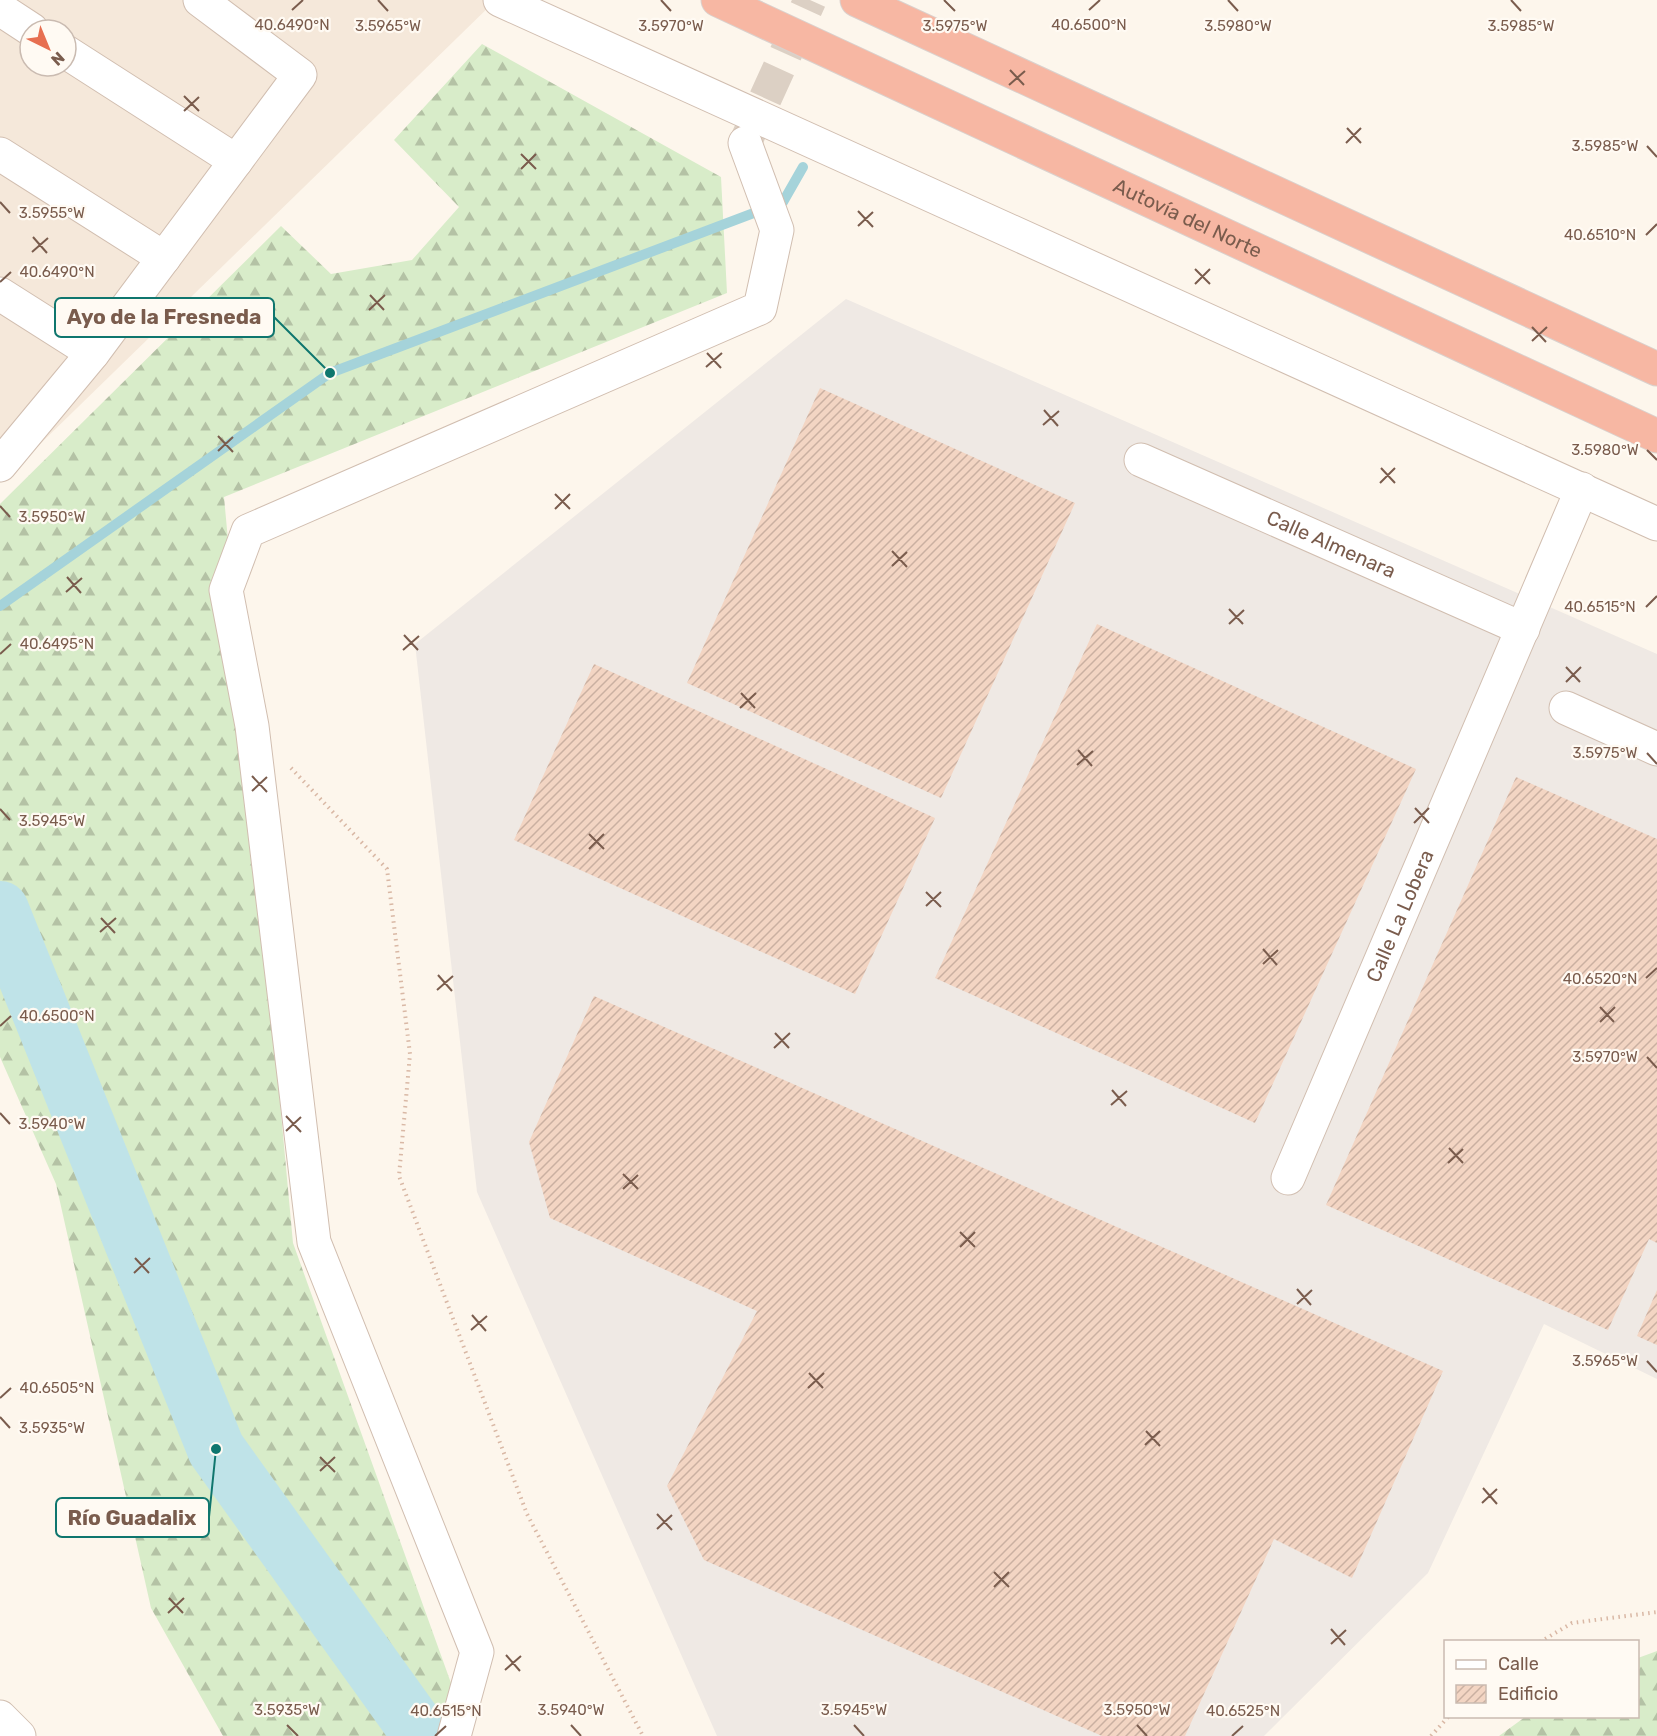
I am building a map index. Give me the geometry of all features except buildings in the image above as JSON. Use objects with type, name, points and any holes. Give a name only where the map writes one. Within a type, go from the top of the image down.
[{"type":"highway","name":"Autovía del Norte","points":[[718,0],[1657,436]]},
{"type":"highway","points":[[856,0],[1657,369]]},
{"type":"street","points":[[6,447],[93,353],[300,75],[200,0]]},
{"type":"street","points":[[500,0],[1657,524]]},
{"type":"street","points":[[0,9],[18,21]]},
{"type":"street","points":[[78,60],[236,161]]},
{"type":"street","points":[[456,1730],[477,1652],[314,1242],[252,726],[225,590],[248,531],[760,308],[777,230],[745,143]]},
{"type":"street","points":[[0,154],[164,258]]},
{"type":"street","points":[[0,294],[93,353]]},
{"type":"street","name":"Calle Almenara","points":[[1141,460],[1523,629]]},
{"type":"street","name":"Calle La Lobera","points":[[1288,1178],[1582,489]]},
{"type":"street","points":[[1566,708],[1657,749]]},
{"type":"street","points":[[0,1718],[19,1736]]},
{"type":"path","points":[[252,726],[387,869],[410,1054],[399,1176],[526,1514],[643,1736]]},
{"type":"path","points":[[1542,1640],[1572,1623],[1657,1612]]},
{"type":"path","points":[[1431,1736],[1447,1718]]},
{"type":"shaded area","points":[[0,0],[496,0],[0,483]]},
{"type":"shaded area","points":[[846,299],[1657,654],[1657,1379],[1544,1324],[1428,1573],[1264,1736],[717,1736],[477,1192],[415,644]]},
{"type":"green space","points":[[482,44],[721,177],[727,293],[224,497],[293,1243],[470,1736],[223,1736],[151,1608],[56,1184],[0,1057],[0,504],[281,226],[331,274],[412,260],[459,207],[394,140]]},
{"type":"green space","points":[[1657,1651],[1657,1736],[1499,1736],[1524,1718],[1639,1718],[1639,1658]]},
{"type":"waterway","points":[[0,606],[330,373],[783,202],[803,167]]},
{"type":"waterway","points":[[0,910],[216,1449],[422,1736]]},
{"type":"tunnel","points":[[745,143],[810,0]]},
{"type":"place","name":"Ayo de la Fresneda","points":[[330,373]]},
{"type":"place","name":"Río Guadalix","points":[[216,1449]]}]
